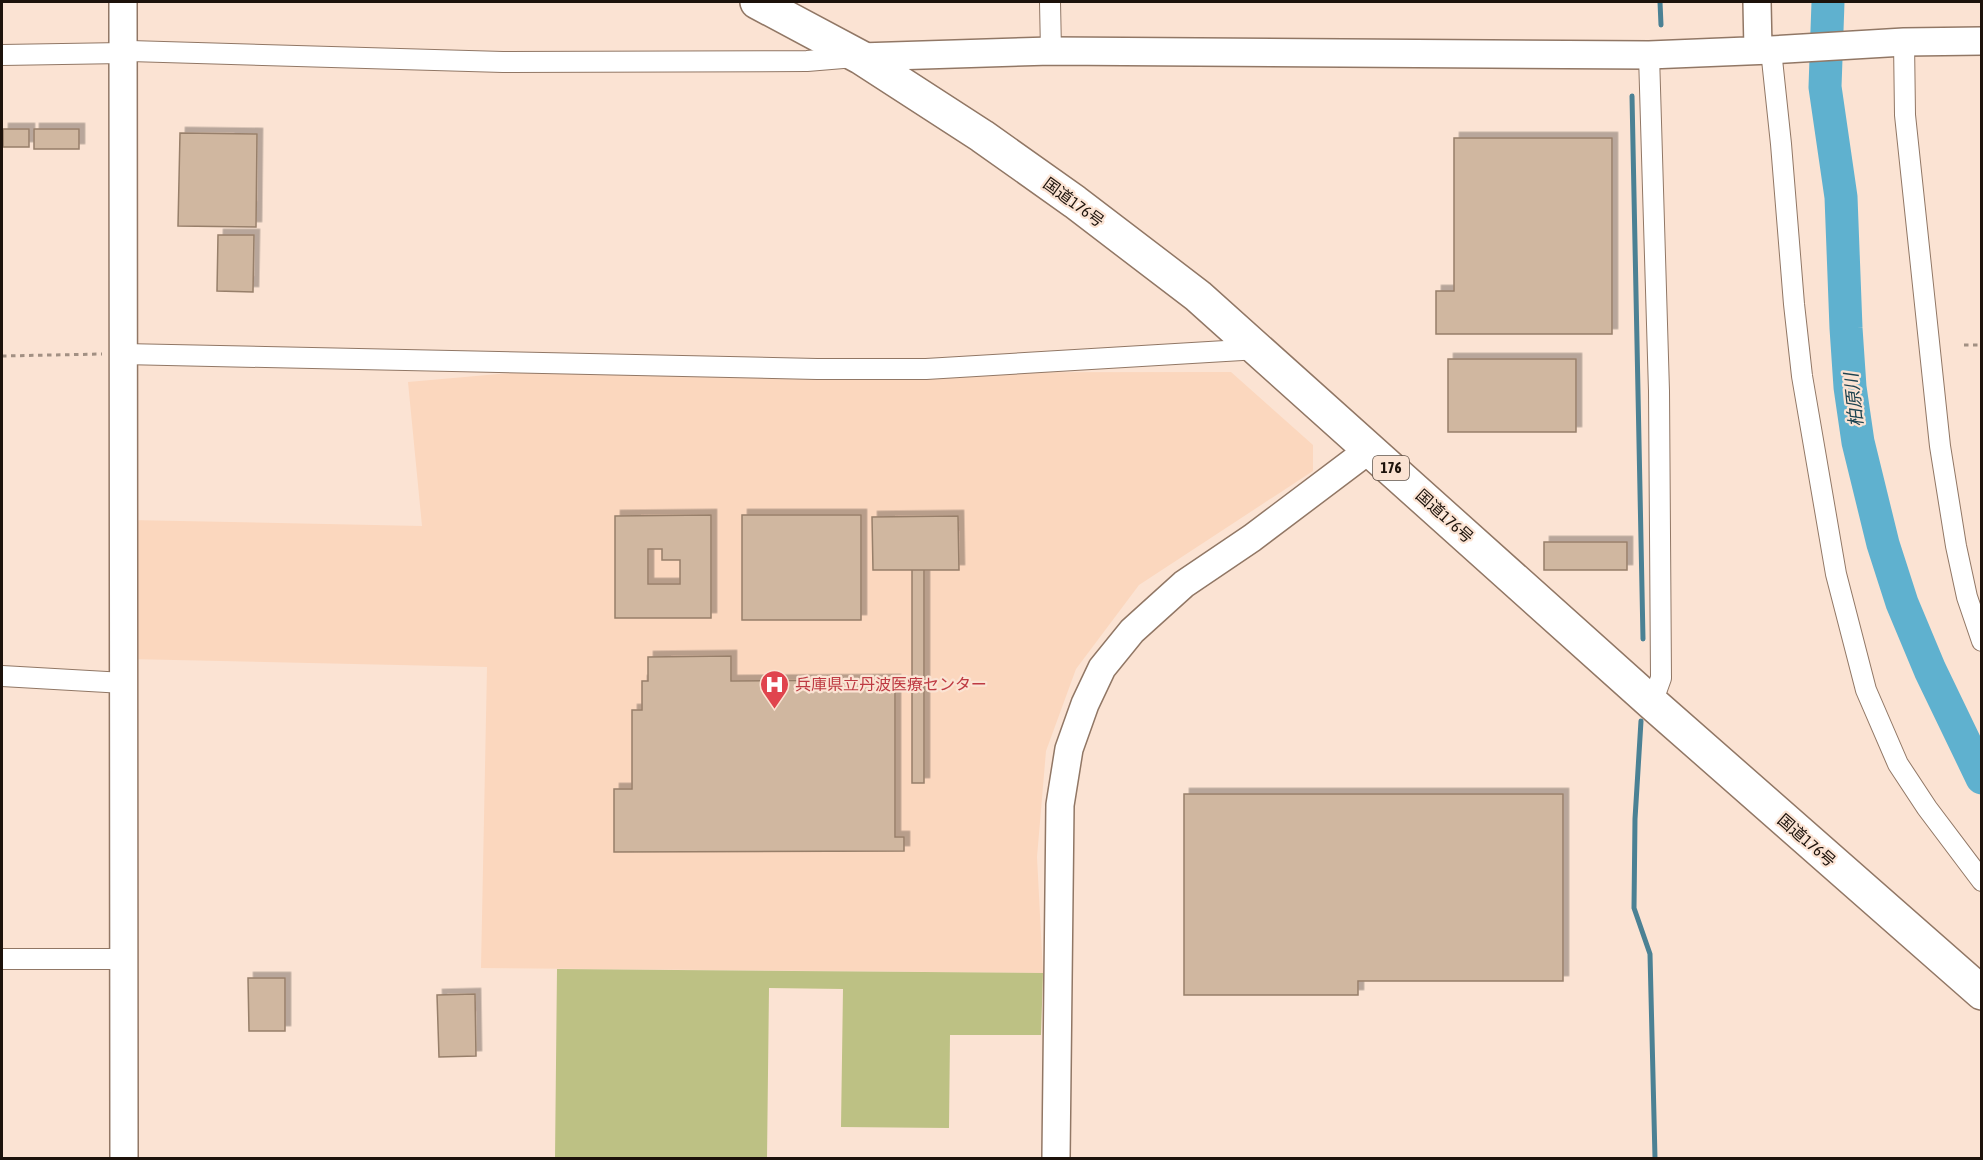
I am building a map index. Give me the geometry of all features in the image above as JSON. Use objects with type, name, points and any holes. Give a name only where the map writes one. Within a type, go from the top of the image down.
[{"type":"highway","name":"国道176号","points":[[757,2],[860,57],[981,136],[1075,202],[1198,296],[1652,703],[1982,993]]},
{"type":"street","points":[[123,2],[124,1158]]},
{"type":"street","points":[[1050,2],[1051,51]]},
{"type":"street","points":[[1757,2],[1781,144],[1802,376],[1839,584],[1866,690],[1898,764],[1927,808],[1982,881]]},
{"type":"street","points":[[2,55],[130,51],[503,62],[807,62],[860,57],[1051,51],[1649,55],[1904,42],[1982,41]]},
{"type":"street","points":[[1904,42],[1905,115],[1940,446],[1956,546],[1967,597],[1982,641]]},
{"type":"street","points":[[1649,55],[1659,391],[1660,570],[1660,678],[1652,703]]},
{"type":"street","points":[[123,354],[817,369],[926,369],[1259,349]]},
{"type":"street","points":[[1056,1158],[1060,805],[1069,749],[1085,704],[1102,668],[1132,631],[1184,585],[1252,538],[1370,449]]},
{"type":"street","points":[[2,676],[124,682]]},
{"type":"street","points":[[2,959],[124,958]]},
{"type":"path","points":[[1964,345],[1982,345]]},
{"type":"path","points":[[2,356],[123,354]]},
{"type":"shaded area","name":"兵庫県立丹波医療センター","points":[[1231,372],[1313,445],[1313,471],[1139,585],[1076,669],[1046,751],[1037,857],[1043,973],[481,968],[487,667],[128,659],[129,520],[422,526],[408,382],[511,373]]},
{"type":"green space","points":[[557,969],[1043,973],[1041,1035],[950,1035],[949,1128],[841,1127],[843,989],[769,988],[767,1158],[555,1158]]},
{"type":"building","points":[[3,129],[29,129],[29,147],[3,147]]},
{"type":"building","points":[[34,129],[79,129],[79,149],[34,149]]},
{"type":"building","points":[[180,133],[257,134],[256,227],[178,226]]},
{"type":"building","points":[[1454,138],[1612,138],[1612,334],[1436,334],[1436,291],[1454,291]]},
{"type":"building","points":[[218,235],[254,235],[253,292],[217,291]]},
{"type":"building","points":[[1448,359],[1576,359],[1576,432],[1448,432]]},
{"type":"building","points":[[711,515],[711,618],[615,618],[615,516]],"holes":[[[648,549],[662,549],[662,560],[680,560],[680,584],[648,584]]]},
{"type":"building","points":[[742,515],[861,515],[861,620],[742,620]]},
{"type":"building","points":[[958,516],[959,570],[873,570],[872,517]]},
{"type":"building","points":[[1544,542],[1627,542],[1627,570],[1544,570]]},
{"type":"building","points":[[912,570],[924,570],[924,783],[912,783]]},
{"type":"building","points":[[731,656],[731,681],[895,680],[895,837],[904,837],[904,851],[614,852],[614,789],[632,789],[632,710],[642,710],[642,681],[648,681],[648,657]]},
{"type":"building","points":[[1184,794],[1563,794],[1563,981],[1358,981],[1358,995],[1184,995]]},
{"type":"building","points":[[248,978],[285,978],[285,1031],[249,1031]]},
{"type":"building","points":[[475,994],[476,1056],[439,1057],[437,995]]},
{"type":"waterway","points":[[1660,2],[1661,25]]},
{"type":"waterway","name":"柏原川","points":[[1828,2],[1825,87],[1841,197],[1850,387],[1858,442],[1883,544],[1902,603],[1930,670],[1982,778]]},
{"type":"waterway","points":[[1632,96],[1643,639]]},
{"type":"waterway","points":[[1641,721],[1635,819],[1634,908],[1650,954],[1655,1158]]},
{"type":"place","name":"兵庫県立丹波医療センター","points":[[774,710]]}]
